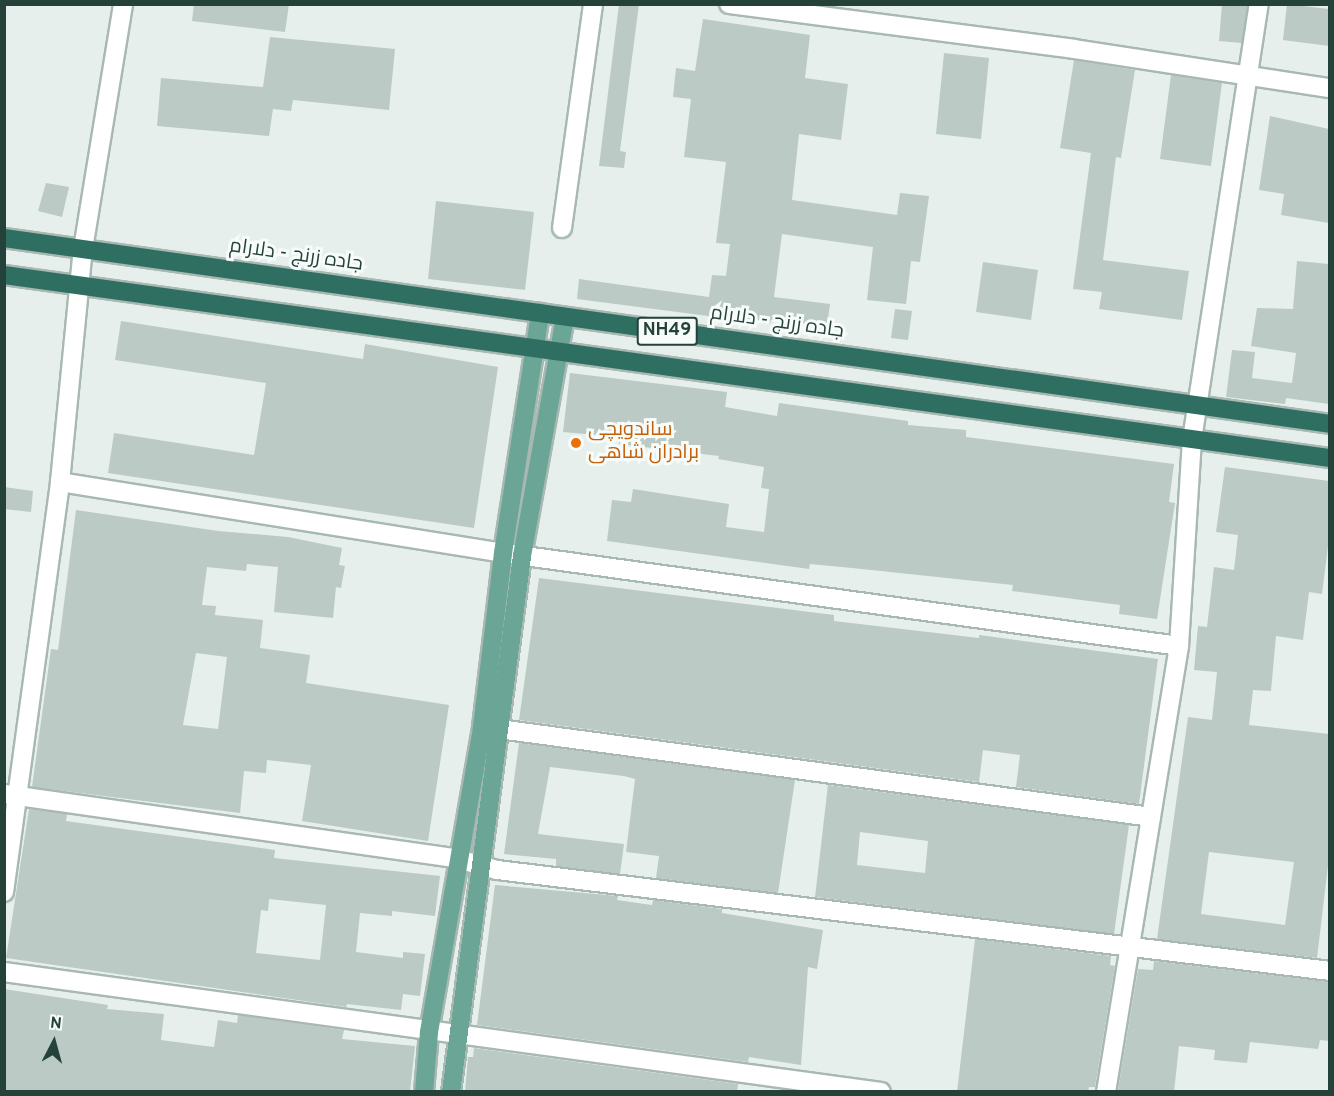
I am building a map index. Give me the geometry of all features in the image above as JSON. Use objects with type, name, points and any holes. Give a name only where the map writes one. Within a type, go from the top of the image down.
[{"type":"highway","name":"جاده زرنج - دلارام","points":[[4,238],[1329,424]]},
{"type":"highway","name":"NH49","points":[[4,275],[562,350],[1329,458]]},
{"type":"main road","points":[[424,1092],[429,1032],[482,727],[503,553],[538,347],[540,313]]},
{"type":"main road","points":[[451,1092],[483,866],[522,556],[562,350],[566,317]]},
{"type":"street","points":[[4,892],[10,795],[60,482],[83,249],[123,4]]},
{"type":"street","points":[[562,228],[593,4]]},
{"type":"street","points":[[729,4],[1329,88]]},
{"type":"street","points":[[1106,1092],[1179,646],[1192,440],[1246,75],[1259,4]]},
{"type":"street","points":[[60,482],[522,556],[1179,646]]},
{"type":"street","points":[[482,727],[1151,817]]},
{"type":"street","points":[[10,795],[458,859],[483,866],[1129,949],[1329,971]]},
{"type":"street","points":[[4,972],[429,1032],[460,1034],[881,1092]]},
{"type":"building","points":[[194,4],[289,4],[285,32],[192,21]]},
{"type":"building","points":[[619,4],[639,4],[620,151],[626,152],[624,168],[599,166]]},
{"type":"building","points":[[1222,4],[1248,4],[1242,43],[1219,41]]},
{"type":"building","points":[[1287,4],[1329,9],[1329,46],[1283,40]]},
{"type":"building","points":[[703,19],[810,35],[805,78],[848,84],[841,140],[799,134],[792,200],[897,215],[900,193],[929,196],[920,262],[911,261],[906,304],[867,300],[873,247],[782,234],[774,297],[830,304],[827,326],[771,320],[770,324],[577,299],[579,279],[709,297],[712,275],[726,276],[730,244],[716,243],[726,162],[684,157],[691,99],[673,97],[676,68],[695,71]]},
{"type":"building","points":[[270,37],[395,49],[389,110],[293,100],[291,111],[273,109],[269,136],[157,126],[161,78],[263,87]]},
{"type":"building","points":[[944,53],[989,58],[981,139],[936,134]]},
{"type":"building","points":[[1074,60],[1135,70],[1121,158],[1116,157],[1103,260],[1189,271],[1182,320],[1099,309],[1102,292],[1073,289],[1091,153],[1060,148]]},
{"type":"building","points":[[1171,75],[1222,83],[1211,166],[1160,159]]},
{"type":"building","points":[[1270,116],[1329,129],[1329,223],[1281,215],[1284,194],[1259,190]]},
{"type":"building","points":[[46,183],[69,187],[62,217],[38,211]]},
{"type":"building","points":[[436,201],[534,212],[525,290],[428,279]]},
{"type":"building","points":[[1297,261],[1329,264],[1329,404],[1286,398],[1285,404],[1226,397],[1232,350],[1255,352],[1252,378],[1292,383],[1296,353],[1251,346],[1257,308],[1293,309]]},
{"type":"building","points":[[983,262],[1038,270],[1031,320],[976,312]]},
{"type":"building","points":[[895,309],[912,311],[908,340],[891,338]]},
{"type":"building","points":[[121,321],[363,359],[365,344],[498,367],[474,528],[108,473],[114,433],[254,455],[266,383],[115,360]]},
{"type":"building","points":[[570,373],[727,392],[725,407],[777,416],[779,403],[908,421],[908,425],[966,430],[966,437],[1174,464],[1169,502],[1175,503],[1157,619],[1119,614],[1120,605],[1012,591],[1013,585],[810,564],[809,569],[607,541],[612,500],[631,502],[633,489],[729,504],[726,527],[764,532],[769,489],[761,488],[764,467],[718,459],[719,456],[619,444],[620,437],[563,432]]},
{"type":"building","points":[[1225,467],[1329,481],[1329,538],[1322,594],[1309,592],[1303,640],[1276,636],[1271,691],[1253,690],[1249,725],[1329,734],[1329,857],[1317,958],[1157,939],[1188,717],[1212,720],[1217,672],[1194,670],[1198,626],[1207,627],[1214,567],[1234,570],[1238,535],[1216,532]],"holes":[[[1209,852],[1294,862],[1285,925],[1201,914]]]},
{"type":"building","points":[[4,487],[33,491],[31,512],[4,509]]},
{"type":"building","points":[[76,510],[218,531],[288,537],[342,548],[339,565],[345,566],[341,588],[336,587],[333,618],[274,612],[278,567],[247,564],[246,571],[207,567],[202,605],[216,606],[215,615],[263,620],[260,648],[310,655],[306,683],[449,705],[428,841],[302,821],[311,765],[267,760],[266,773],[244,771],[240,813],[32,787],[51,649],[58,650]],"holes":[[[196,653],[227,657],[218,729],[183,725]]]},
{"type":"building","points":[[539,578],[834,615],[834,621],[979,638],[979,635],[1158,659],[1139,804],[1016,787],[1020,755],[983,750],[979,782],[519,720]]},
{"type":"building","points":[[519,743],[795,780],[778,893],[656,878],[659,856],[626,852],[635,779],[624,776],[550,767],[538,834],[624,844],[620,874],[556,866],[556,859],[504,854]]},
{"type":"building","points":[[828,785],[1129,825],[1114,934],[815,897]],"holes":[[[860,832],[928,841],[925,873],[857,865]]]},
{"type":"building","points":[[29,809],[67,814],[66,821],[275,850],[274,858],[440,876],[435,916],[392,911],[392,916],[360,913],[356,952],[403,958],[403,952],[425,954],[420,996],[403,994],[401,1010],[347,1004],[346,1007],[6,958]],"holes":[[[269,899],[326,905],[320,960],[256,953],[261,910],[268,911]]]},
{"type":"building","points":[[495,885],[618,896],[617,900],[652,905],[653,900],[722,909],[722,913],[823,930],[817,969],[808,967],[801,1065],[749,1057],[748,1062],[477,1025]]},
{"type":"building","points":[[975,939],[1111,956],[1110,965],[1115,966],[1095,1087],[1089,1087],[1088,1092],[957,1092]]},
{"type":"building","points":[[1154,961],[1329,982],[1329,1041],[1320,1040],[1318,1049],[1250,1042],[1247,1063],[1214,1060],[1215,1050],[1179,1046],[1174,1092],[1118,1090],[1138,969],[1153,970]]},
{"type":"building","points":[[4,989],[108,1005],[107,1009],[164,1014],[161,1040],[214,1047],[218,1020],[237,1023],[238,1015],[344,1030],[342,1039],[415,1046],[410,1092],[4,1092]]},
{"type":"building","points":[[474,1048],[738,1084],[737,1092],[465,1092],[468,1057],[473,1057]]},
{"type":"place","name":"ساندویچی برادران شاهی","points":[[576,443]]}]
